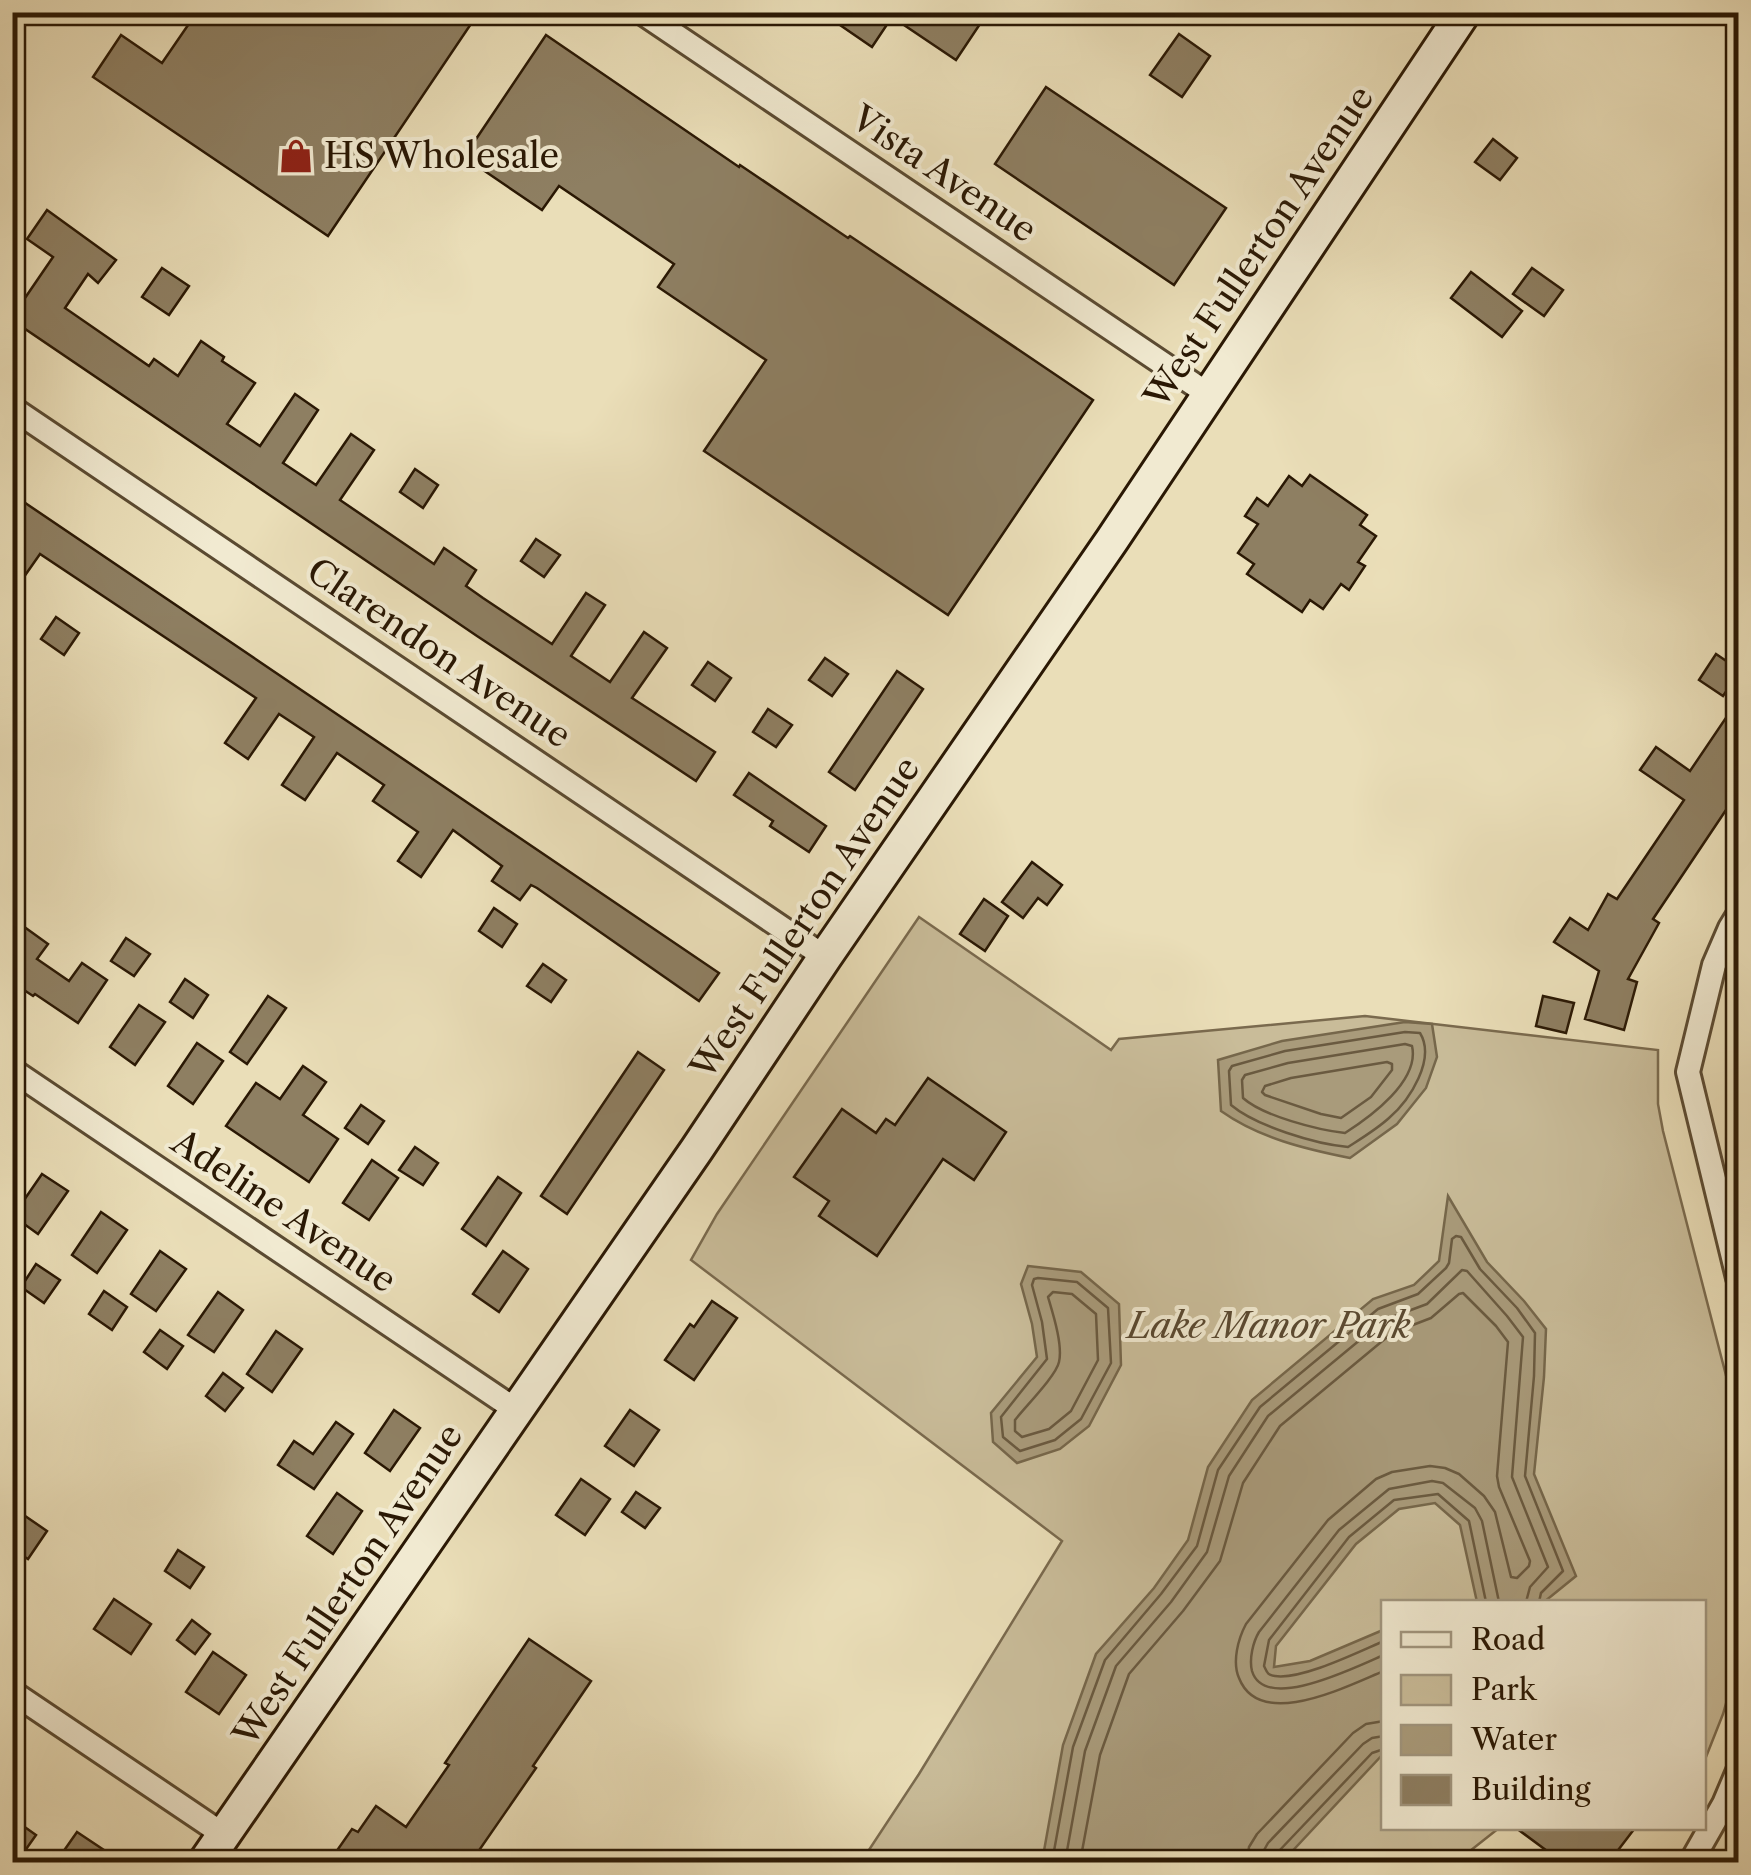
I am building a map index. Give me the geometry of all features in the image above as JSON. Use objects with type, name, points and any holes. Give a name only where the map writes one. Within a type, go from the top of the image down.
[{"type":"street","name":"Vista Avenue","points":[[641,12],[1208,394]]},
{"type":"street","name":"West Fullerton Avenue","points":[[205,1862],[1112,540],[1464,12]]},
{"type":"street","name":"Clarendon Avenue","points":[[12,408],[826,957]]},
{"type":"street","points":[[1737,1269],[1688,1072],[1714,966],[1738,915]]},
{"type":"street","name":"Adeline Avenue","points":[[12,1070],[516,1410]]},
{"type":"street","points":[[12,1692],[224,1835]]},
{"type":"street","points":[[1691,1862],[1738,1771]]},
{"type":"green space","name":"Lake Manor Park","points":[[919,917],[1111,1050],[1119,1039],[1365,1016],[1658,1050],[1658,1104],[1663,1131],[1738,1422],[1738,1661],[1706,1757],[1706,1600],[1381,1600],[1381,1830],[1496,1830],[1456,1862],[861,1862],[1062,1541],[691,1260],[717,1214]]},
{"type":"water","points":[[1405,1022],[1432,1024],[1437,1057],[1426,1088],[1397,1124],[1350,1158],[1267,1135],[1221,1111],[1218,1060],[1282,1041]]},
{"type":"water","points":[[1448,1196],[1487,1262],[1546,1329],[1534,1474],[1576,1576],[1546,1600],[1477,1600],[1460,1525],[1435,1503],[1399,1509],[1356,1544],[1276,1646],[1274,1667],[1310,1661],[1381,1631],[1381,1756],[1284,1860],[1042,1862],[1063,1745],[1096,1654],[1154,1588],[1188,1540],[1208,1467],[1252,1400],[1373,1299],[1414,1285],[1439,1261]]},
{"type":"water","points":[[1028,1266],[1081,1272],[1119,1304],[1121,1365],[1089,1426],[1060,1449],[1017,1463],[993,1442],[991,1413],[1037,1357],[1021,1284]]},
{"type":"building","name":"HS Wholesale","points":[[197,12],[479,12],[328,236],[93,77],[121,35],[162,63]]},
{"type":"building","points":[[821,12],[988,12],[956,60],[892,17],[872,47]]},
{"type":"building","points":[[1179,34],[1210,56],[1182,97],[1150,75]]},
{"type":"building","points":[[546,35],[1093,400],[948,615],[704,451],[766,360],[658,287],[674,264],[559,186],[542,210],[464,157]]},
{"type":"building","points":[[1046,87],[1226,208],[1174,285],[995,164]]},
{"type":"building","points":[[1493,139],[1517,158],[1500,180],[1475,162]]},
{"type":"building","points":[[47,210],[116,260],[98,283],[88,274],[65,308],[149,366],[154,359],[178,376],[201,341],[224,357],[222,361],[255,383],[227,424],[260,446],[295,394],[318,410],[283,463],[316,485],[351,434],[374,450],[340,500],[434,564],[444,548],[476,570],[466,586],[483,598],[552,644],[586,593],[605,605],[571,656],[610,682],[644,632],[667,648],[632,698],[715,752],[696,781],[12,320],[53,257],[27,239]]},
{"type":"building","points":[[162,268],[189,286],[169,315],[142,297]]},
{"type":"building","points":[[1532,268],[1563,290],[1544,316],[1513,294]]},
{"type":"building","points":[[1471,272],[1522,311],[1502,337],[1451,298]]},
{"type":"building","points":[[415,469],[438,485],[423,508],[400,492]]},
{"type":"building","points":[[1310,475],[1367,515],[1360,525],[1376,536],[1358,562],[1365,566],[1349,590],[1341,584],[1323,609],[1310,600],[1302,612],[1247,574],[1254,564],[1238,553],[1258,524],[1245,516],[1257,498],[1268,506],[1289,476],[1302,486]]},
{"type":"building","points":[[12,494],[719,973],[699,1001],[537,888],[531,885],[520,900],[492,881],[502,866],[453,830],[421,877],[398,861],[418,832],[373,801],[384,785],[337,753],[305,800],[282,785],[314,737],[279,714],[248,759],[225,743],[256,698],[40,554],[12,594]]},
{"type":"building","points":[[536,539],[560,555],[544,577],[521,561]]},
{"type":"building","points":[[56,617],[79,633],[64,655],[41,639]]},
{"type":"building","points":[[1716,654],[1738,669],[1723,696],[1699,680]]},
{"type":"building","points":[[825,658],[848,674],[832,696],[809,680]]},
{"type":"building","points":[[708,662],[731,678],[715,701],[692,685]]},
{"type":"building","points":[[897,671],[923,689],[855,790],[829,772]]},
{"type":"building","points":[[1738,700],[1738,792],[1653,919],[1659,923],[1628,979],[1637,982],[1624,1030],[1585,1019],[1599,971],[1554,942],[1570,918],[1588,930],[1608,894],[1617,899],[1684,800],[1640,770],[1656,747],[1690,771]]},
{"type":"building","points":[[768,709],[792,725],[776,747],[753,732]]},
{"type":"building","points":[[749,773],[826,826],[809,852],[734,795]]},
{"type":"building","points":[[1032,862],[1062,885],[1047,905],[1038,898],[1023,918],[1002,902]]},
{"type":"building","points":[[984,899],[1008,916],[985,951],[960,934]]},
{"type":"building","points":[[494,908],[517,924],[502,947],[479,931]]},
{"type":"building","points":[[23,926],[48,944],[37,959],[69,981],[82,963],[107,980],[78,1023],[12,982],[12,941]]},
{"type":"building","points":[[126,938],[150,954],[134,976],[111,961]]},
{"type":"building","points":[[543,964],[566,980],[551,1002],[527,986]]},
{"type":"building","points":[[185,979],[208,995],[193,1018],[170,1002]]},
{"type":"building","points":[[268,996],[286,1008],[247,1064],[230,1052]]},
{"type":"building","points":[[1543,996],[1574,1003],[1566,1033],[1536,1026]]},
{"type":"building","points":[[139,1005],[165,1022],[135,1065],[110,1047]]},
{"type":"building","points":[[197,1043],[223,1061],[193,1104],[168,1086]]},
{"type":"building","points":[[638,1052],[664,1070],[567,1214],[541,1196]]},
{"type":"building","points":[[303,1066],[326,1082],[303,1115],[338,1139],[309,1182],[226,1126],[256,1083],[280,1099]]},
{"type":"building","points":[[928,1078],[1006,1132],[974,1180],[943,1159],[877,1256],[819,1216],[829,1201],[794,1177],[842,1109],[876,1133],[886,1119],[895,1125]]},
{"type":"building","points":[[361,1105],[384,1121],[368,1144],[345,1128]]},
{"type":"building","points":[[415,1147],[438,1163],[423,1185],[399,1170]]},
{"type":"building","points":[[372,1160],[398,1178],[369,1220],[343,1203]]},
{"type":"building","points":[[42,1174],[68,1191],[38,1234],[13,1216]]},
{"type":"building","points":[[498,1177],[521,1193],[486,1246],[462,1229]]},
{"type":"building","points":[[101,1212],[127,1230],[97,1273],[72,1255]]},
{"type":"building","points":[[160,1251],[186,1269],[156,1311],[131,1294]]},
{"type":"building","points":[[503,1251],[528,1269],[499,1312],[473,1294]]},
{"type":"building","points":[[36,1264],[60,1280],[44,1303],[21,1287]]},
{"type":"building","points":[[104,1291],[127,1307],[112,1330],[89,1314]]},
{"type":"building","points":[[218,1292],[243,1310],[214,1352],[188,1335]]},
{"type":"building","points":[[712,1301],[737,1318],[694,1380],[665,1360]]},
{"type":"building","points":[[160,1330],[183,1346],[167,1369],[144,1352]]},
{"type":"building","points":[[276,1331],[302,1349],[272,1392],[247,1374]]},
{"type":"building","points":[[223,1373],[243,1388],[225,1411],[206,1396]]},
{"type":"building","points":[[394,1410],[420,1428],[390,1471],[365,1453]]},
{"type":"building","points":[[630,1410],[659,1430],[634,1466],[605,1446]]},
{"type":"building","points":[[336,1422],[353,1434],[314,1489],[278,1465],[294,1441],[313,1454]]},
{"type":"building","points":[[581,1479],[610,1499],[585,1535],[556,1515]]},
{"type":"building","points":[[636,1492],[660,1508],[645,1528],[622,1512]]},
{"type":"building","points":[[337,1493],[362,1511],[333,1554],[307,1536]]},
{"type":"building","points":[[12,1507],[47,1531],[28,1559],[12,1549]]},
{"type":"building","points":[[178,1550],[204,1567],[190,1588],[165,1571]]},
{"type":"building","points":[[114,1599],[151,1624],[131,1654],[94,1629]]},
{"type":"building","points":[[192,1620],[210,1634],[195,1654],[177,1640]]},
{"type":"building","points":[[529,1639],[591,1681],[471,1862],[329,1862],[352,1829],[358,1832],[376,1806],[406,1827]]},
{"type":"building","points":[[213,1652],[246,1675],[219,1714],[186,1692]]},
{"type":"building","points":[[12,1818],[36,1835],[17,1862],[12,1862]]},
{"type":"building","points":[[1519,1830],[1633,1830],[1609,1862],[1562,1862]]},
{"type":"building","points":[[77,1832],[122,1862],[56,1862]]},
{"type":"place","name":"HS Wholesale","points":[[296,156]]}]
